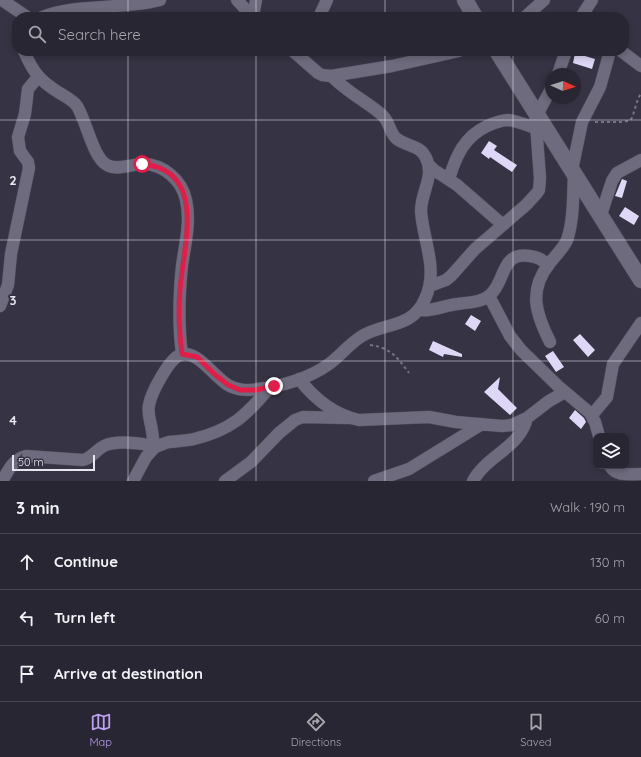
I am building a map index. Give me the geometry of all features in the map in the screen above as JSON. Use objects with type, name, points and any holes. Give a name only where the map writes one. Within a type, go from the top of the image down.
[{"type":"street","points":[[2,0],[20,12]]},
{"type":"street","points":[[63,12],[102,6],[141,4],[160,0]]},
{"type":"street","points":[[237,0],[250,12]]},
{"type":"street","points":[[254,12],[256,0]]},
{"type":"street","points":[[321,12],[327,0]]},
{"type":"street","points":[[465,0],[472,12]]},
{"type":"street","points":[[531,12],[544,0]]},
{"type":"street","points":[[584,12],[592,0]]},
{"type":"street","points":[[27,56],[38,77],[51,88],[76,104],[97,152],[107,166],[116,168],[142,164],[152,165],[164,169],[182,189],[186,199],[188,220],[179,303],[182,354]]},
{"type":"street","points":[[301,56],[318,73],[331,76],[392,66],[437,56]]},
{"type":"street","points":[[500,56],[536,118],[573,171],[641,280]]},
{"type":"street","points":[[560,68],[564,56]]},
{"type":"street","points":[[550,342],[540,323],[536,303],[538,285],[548,266],[562,249],[567,240],[571,215],[573,171],[582,122],[600,87],[609,56]]},
{"type":"street","points":[[628,56],[641,66]]},
{"type":"street","points":[[155,447],[152,441],[152,430],[148,414],[149,405],[151,398],[169,364],[175,357],[182,354],[197,357],[214,374],[228,385],[240,390],[256,390],[270,387],[317,373],[330,364],[362,336],[374,330],[406,321],[419,310],[425,299],[429,288],[431,264],[423,227],[421,206],[430,175],[428,164],[422,152],[417,148],[394,137],[387,120],[331,76]]},
{"type":"street","points":[[0,306],[8,285],[11,254],[29,168],[28,162],[20,151],[19,130],[25,114],[28,89],[38,77]]},
{"type":"street","points":[[429,288],[430,286],[451,276],[474,249],[530,202],[539,190],[540,178],[536,118],[545,101]]},
{"type":"street","points":[[449,179],[453,165],[462,146],[468,139],[485,127],[505,120],[536,118]]},
{"type":"street","points":[[601,216],[616,173],[641,160]]},
{"type":"street","points":[[428,164],[434,170],[449,179],[503,225]]},
{"type":"street","points":[[419,310],[425,311],[478,301],[489,296],[496,287],[508,263],[520,256],[534,256],[548,266]]},
{"type":"street","points":[[489,296],[510,336],[540,370],[592,416],[598,433]]},
{"type":"street","points":[[592,416],[607,397],[613,364],[641,323]]},
{"type":"street","points":[[299,379],[313,395],[349,418]]},
{"type":"street","points":[[133,481],[146,457],[155,447],[168,442],[193,440],[232,425],[249,411],[270,387]]},
{"type":"street","points":[[225,481],[251,462],[279,433],[295,420],[303,417],[372,420],[430,417],[456,422],[502,426],[512,425],[527,418],[549,401],[565,392]]},
{"type":"street","points":[[473,481],[489,461],[510,446],[519,436],[525,426],[527,418]]},
{"type":"street","points":[[374,481],[409,469],[482,424]]},
{"type":"street","points":[[2,481],[12,464],[18,458],[26,456],[83,460],[90,458],[103,446],[111,444],[146,444],[155,447]]},
{"type":"street","points":[[612,469],[618,474],[641,474]]},
{"type":"path","points":[[582,122],[629,121],[632,118],[641,93]]},
{"type":"path","points":[[353,343],[379,346],[390,351],[410,373]]},
{"type":"building","points":[[574,56],[585,56],[595,59],[592,69],[573,63]]},
{"type":"building","points":[[489,141],[497,146],[494,150],[517,165],[512,172],[490,157],[489,159],[481,153]]},
{"type":"building","points":[[622,179],[627,181],[622,198],[615,196]]},
{"type":"building","points":[[625,207],[639,216],[634,225],[619,216]]},
{"type":"building","points":[[471,315],[481,321],[475,331],[465,324]]},
{"type":"building","points":[[580,334],[595,350],[588,357],[573,340]]},
{"type":"building","points":[[433,341],[462,354],[462,357],[444,354],[443,357],[429,350]]},
{"type":"building","points":[[553,351],[564,367],[556,372],[545,356]]},
{"type":"building","points":[[500,377],[498,389],[517,408],[510,415],[484,392]]},
{"type":"building","points":[[575,410],[584,418],[586,422],[581,429],[569,418]]},
{"type":"route","points":[[142,164],[152,165],[164,169],[178,182],[186,199],[188,220],[179,303],[182,354],[197,357],[214,374],[228,385],[240,390],[256,390],[274,386]]}]
